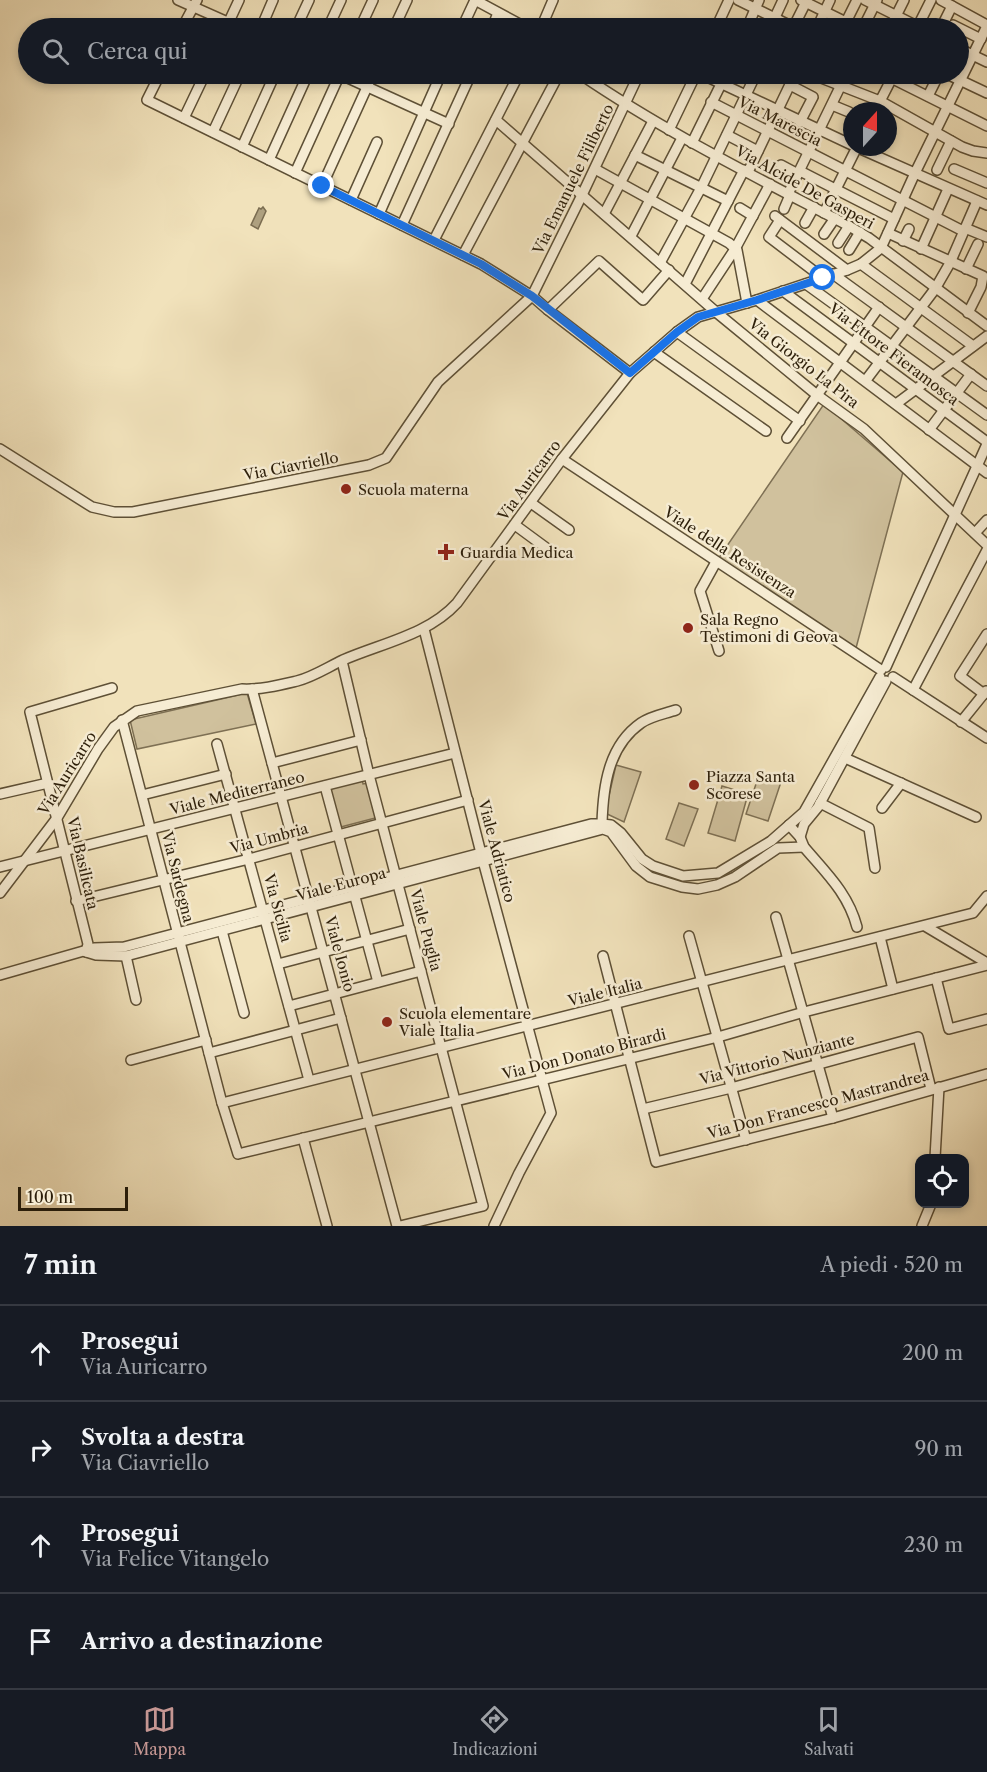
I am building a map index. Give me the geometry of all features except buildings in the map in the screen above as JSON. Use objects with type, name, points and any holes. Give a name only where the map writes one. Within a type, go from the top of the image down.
[{"type":"street","points":[[178,0],[195,4],[215,18]]},
{"type":"street","points":[[231,18],[239,0]]},
{"type":"street","points":[[265,18],[273,0]]},
{"type":"street","points":[[301,18],[309,0]]},
{"type":"street","points":[[333,18],[341,0]]},
{"type":"street","points":[[365,18],[373,0]]},
{"type":"street","points":[[399,18],[407,0]]},
{"type":"street","points":[[467,18],[475,0],[508,18]]},
{"type":"street","points":[[545,18],[553,0]]},
{"type":"street","points":[[721,18],[729,0]]},
{"type":"street","points":[[738,0],[757,4],[775,18],[783,0]]},
{"type":"street","points":[[821,18],[830,0]]},
{"type":"street","points":[[848,18],[857,0]]},
{"type":"street","points":[[865,0],[876,2],[900,18]]},
{"type":"street","points":[[896,16],[904,0]]},
{"type":"street","points":[[923,18],[931,0]]},
{"type":"street","points":[[798,18],[804,1],[833,18]]},
{"type":"street","points":[[868,18],[876,2]]},
{"type":"street","points":[[944,18],[948,3],[986,24]]},
{"type":"street","points":[[187,18],[195,4]]},
{"type":"street","points":[[751,18],[757,4]]},
{"type":"street","name":"Via Auricarro","points":[[969,63],[981,39],[987,12]]},
{"type":"street","points":[[496,18],[498,13]]},
{"type":"street","points":[[969,33],[981,39]]},
{"type":"street","points":[[969,53],[987,62]]},
{"type":"street","points":[[155,84],[147,100],[463,255],[532,296],[630,373]]},
{"type":"street","points":[[184,118],[200,84]]},
{"type":"street","points":[[213,132],[235,84]]},
{"type":"street","points":[[242,147],[270,84]]},
{"type":"street","points":[[270,160],[304,84]]},
{"type":"street","points":[[295,173],[335,84]]},
{"type":"street","points":[[363,84],[448,124]]},
{"type":"street","points":[[379,214],[436,84]]},
{"type":"street","points":[[402,225],[466,84]]},
{"type":"street","points":[[434,240],[514,84]]},
{"type":"street","points":[[463,255],[554,84]]},
{"type":"street","name":"Via Alcide De Gasperi","points":[[595,84],[682,138],[860,232],[987,326]]},
{"type":"street","name":"Via Emanuele Filiberto","points":[[532,296],[634,84]]},
{"type":"street","points":[[669,130],[691,84]]},
{"type":"street","points":[[692,143],[720,84]]},
{"type":"street","points":[[723,84],[843,141]]},
{"type":"street","points":[[660,263],[717,156],[751,84]]},
{"type":"street","points":[[836,84],[880,101],[973,152],[987,153]]},
{"type":"street","points":[[880,101],[886,84]]},
{"type":"street","points":[[906,84],[987,126]]},
{"type":"street","points":[[928,96],[936,84]]},
{"type":"street","name":"Via Auricarro","points":[[0,893],[57,818],[98,749],[122,720],[137,711],[242,689],[299,681],[342,661],[424,629],[446,616],[562,459],[630,373],[677,332],[698,317],[752,302],[847,270],[861,264],[881,248],[935,130],[959,84]]},
{"type":"street","points":[[969,84],[987,93]]},
{"type":"street","points":[[685,284],[728,201],[758,151],[789,85],[813,97],[800,122]]},
{"type":"street","points":[[322,186],[368,86]]},
{"type":"street","points":[[784,208],[841,86]]},
{"type":"street","name":"Via Marescia","points":[[711,102],[934,217],[987,237]]},
{"type":"street","points":[[832,105],[843,110]]},
{"type":"street","name":"Via Giorgio La Pira","points":[[496,120],[716,312],[817,395],[864,429],[987,545]]},
{"type":"street","points":[[604,214],[653,121]]},
{"type":"street","points":[[727,135],[758,151]]},
{"type":"street","points":[[631,236],[682,138]]},
{"type":"street","points":[[938,170],[951,141]]},
{"type":"street","points":[[351,200],[377,142]]},
{"type":"street","points":[[635,155],[728,201]]},
{"type":"street","points":[[824,213],[852,156]]},
{"type":"street","points":[[878,156],[987,205]]},
{"type":"street","points":[[782,165],[836,189],[894,219]]},
{"type":"street","points":[[595,169],[735,249],[752,302],[866,380],[987,473]]},
{"type":"street","points":[[954,169],[987,183]]},
{"type":"street","points":[[702,299],[735,249],[770,184]]},
{"type":"street","points":[[921,249],[948,189]]},
{"type":"street","points":[[866,380],[934,289],[950,263],[977,201]]},
{"type":"street","points":[[805,223],[814,207]]},
{"type":"street","points":[[740,208],[753,216]]},
{"type":"street","points":[[823,278],[770,237],[777,218],[847,270]]},
{"type":"street","points":[[824,234],[836,218]]},
{"type":"street","points":[[838,243],[849,226]]},
{"type":"street","points":[[903,240],[909,229]]},
{"type":"street","points":[[849,250],[860,232]]},
{"type":"street","points":[[888,233],[983,276],[981,287],[968,313]]},
{"type":"street","points":[[966,269],[978,244]]},
{"type":"street","points":[[548,310],[599,261],[644,300],[669,270]]},
{"type":"street","points":[[861,264],[973,346]]},
{"type":"street","points":[[833,274],[987,386]]},
{"type":"street","points":[[806,284],[987,415]]},
{"type":"street","name":"Via Ettore Fieramosca","points":[[783,291],[987,443]]},
{"type":"street","name":"Via Ciavriello","points":[[0,449],[92,507],[114,512],[133,512],[369,465],[386,458],[438,382],[532,296]]},
{"type":"street","points":[[787,438],[879,307]]},
{"type":"street","points":[[677,332],[800,421]]},
{"type":"street","points":[[896,404],[987,336]]},
{"type":"street","points":[[654,352],[766,431]]},
{"type":"street","points":[[929,430],[971,374]]},
{"type":"street","points":[[786,848],[800,837],[809,817],[820,803],[845,758],[885,674],[987,443]]},
{"type":"street","name":"Viale della Resistenza","points":[[562,459],[885,674],[987,738]]},
{"type":"street","points":[[531,503],[569,530]]},
{"type":"street","points":[[975,533],[987,520]]},
{"type":"street","points":[[514,525],[549,550]]},
{"type":"street","points":[[913,690],[987,550]]},
{"type":"street","points":[[716,562],[700,591],[719,651]]},
{"type":"street","name":"Viale Adriatico","points":[[424,629],[551,1113],[494,1226]]},
{"type":"street","points":[[961,722],[985,692],[960,676],[987,634]]},
{"type":"street","name":"Viale Puglia","points":[[342,661],[369,775],[483,1206],[398,1226]]},
{"type":"street","points":[[602,827],[611,825],[621,833],[642,859],[653,866],[683,876],[718,873],[745,858],[804,812],[885,674]]},
{"type":"street","name":"Via Basilicata","points":[[86,952],[88,944],[30,712],[112,688]]},
{"type":"street","name":"Viale Ionio","points":[[252,689],[398,1226]]},
{"type":"street","points":[[602,827],[606,774],[626,738],[640,724],[676,710]]},
{"type":"street","name":"Via Sardegna","points":[[122,720],[222,1103]]},
{"type":"street","points":[[272,763],[360,740]]},
{"type":"street","name":"Via Sicilia","points":[[217,744],[309,1080]]},
{"type":"street","name":"Viale Mediterraneo","points":[[0,867],[455,753]]},
{"type":"street","points":[[845,758],[976,817]]},
{"type":"street","points":[[142,795],[225,774]]},
{"type":"street","points":[[0,794],[48,783]]},
{"type":"street","points":[[882,808],[901,783]]},
{"type":"street","points":[[325,786],[378,982]]},
{"type":"street","name":"Via Umbria","points":[[76,901],[249,859],[468,800]]},
{"type":"street","points":[[820,803],[869,828],[875,868]]},
{"type":"street","points":[[789,825],[844,895],[852,909],[857,927],[869,939]]},
{"type":"street","points":[[602,827],[611,832],[636,866],[650,877],[682,887],[698,889],[717,885],[735,877],[770,852],[804,847]]},
{"type":"street","name":"Viale Europa","points":[[0,975],[94,948],[124,947],[222,931],[266,920],[310,903],[602,827]]},
{"type":"street","points":[[776,836],[786,848]]},
{"type":"street","name":"Viale Italia","points":[[222,1103],[924,926],[973,913],[986,901]]},
{"type":"street","name":"Viale Europa","points":[[86,952],[96,955],[126,956],[263,909],[310,903]]},
{"type":"street","points":[[776,916],[833,1118]]},
{"type":"street","points":[[924,926],[987,964]]},
{"type":"street","points":[[852,943],[857,927]]},
{"type":"street","points":[[278,964],[410,929]]},
{"type":"street","points":[[222,931],[244,1013]]},
{"type":"street","points":[[689,936],[746,1140]]},
{"type":"street","points":[[880,937],[893,989]]},
{"type":"street","points":[[126,956],[136,1000]]},
{"type":"street","points":[[603,956],[642,1109]]},
{"type":"street","name":"Via Don Donato Birardi","points":[[222,1103],[238,1154],[718,1037],[987,964]]},
{"type":"street","points":[[290,1006],[422,971]]},
{"type":"street","points":[[936,978],[949,1029],[987,1019]]},
{"type":"street","points":[[209,1053],[341,1018]]},
{"type":"street","name":"Via Vittorio Nunziante","points":[[642,1109],[731,1088],[918,1037],[935,1088]]},
{"type":"street","points":[[131,1060],[206,1040]]},
{"type":"street","name":"Via Don Francesco Mastrandrea","points":[[642,1109],[657,1162],[833,1118],[987,1074]]},
{"type":"street","points":[[935,1088],[935,1154]]},
{"type":"street","points":[[303,1138],[327,1226]]},
{"type":"street","points":[[922,1226],[929,1208]]},
{"type":"shaded area","points":[[263,207],[266,211],[258,229],[251,225],[259,208]]},
{"type":"shaded area","points":[[824,404],[903,472],[856,648],[716,562]]},
{"type":"shaded area","points":[[247,693],[256,724],[137,749],[130,720]]},
{"type":"shaded area","points":[[616,765],[641,772],[624,822],[605,813]]},
{"type":"shaded area","points":[[759,775],[781,782],[768,821],[746,814]]},
{"type":"shaded area","points":[[362,778],[363,784],[369,783],[379,817],[337,828],[326,787]]},
{"type":"shaded area","points":[[722,786],[748,794],[735,841],[708,833]]},
{"type":"shaded area","points":[[679,803],[698,809],[684,846],[666,839]]},
{"type":"place","name":"Scuola materna","points":[[346,489]]},
{"type":"place","name":"Guardia Medica","points":[[446,552]]},
{"type":"place","name":"Sala Regno Testimoni di Geova","points":[[688,628]]},
{"type":"place","name":"Piazza Santa Scorese","points":[[694,785]]},
{"type":"place","name":"Scuola elementare Viale Italia","points":[[387,1022]]},
{"type":"route","points":[[322,186],[481,264],[532,296],[630,373],[698,317],[823,278]]}]
